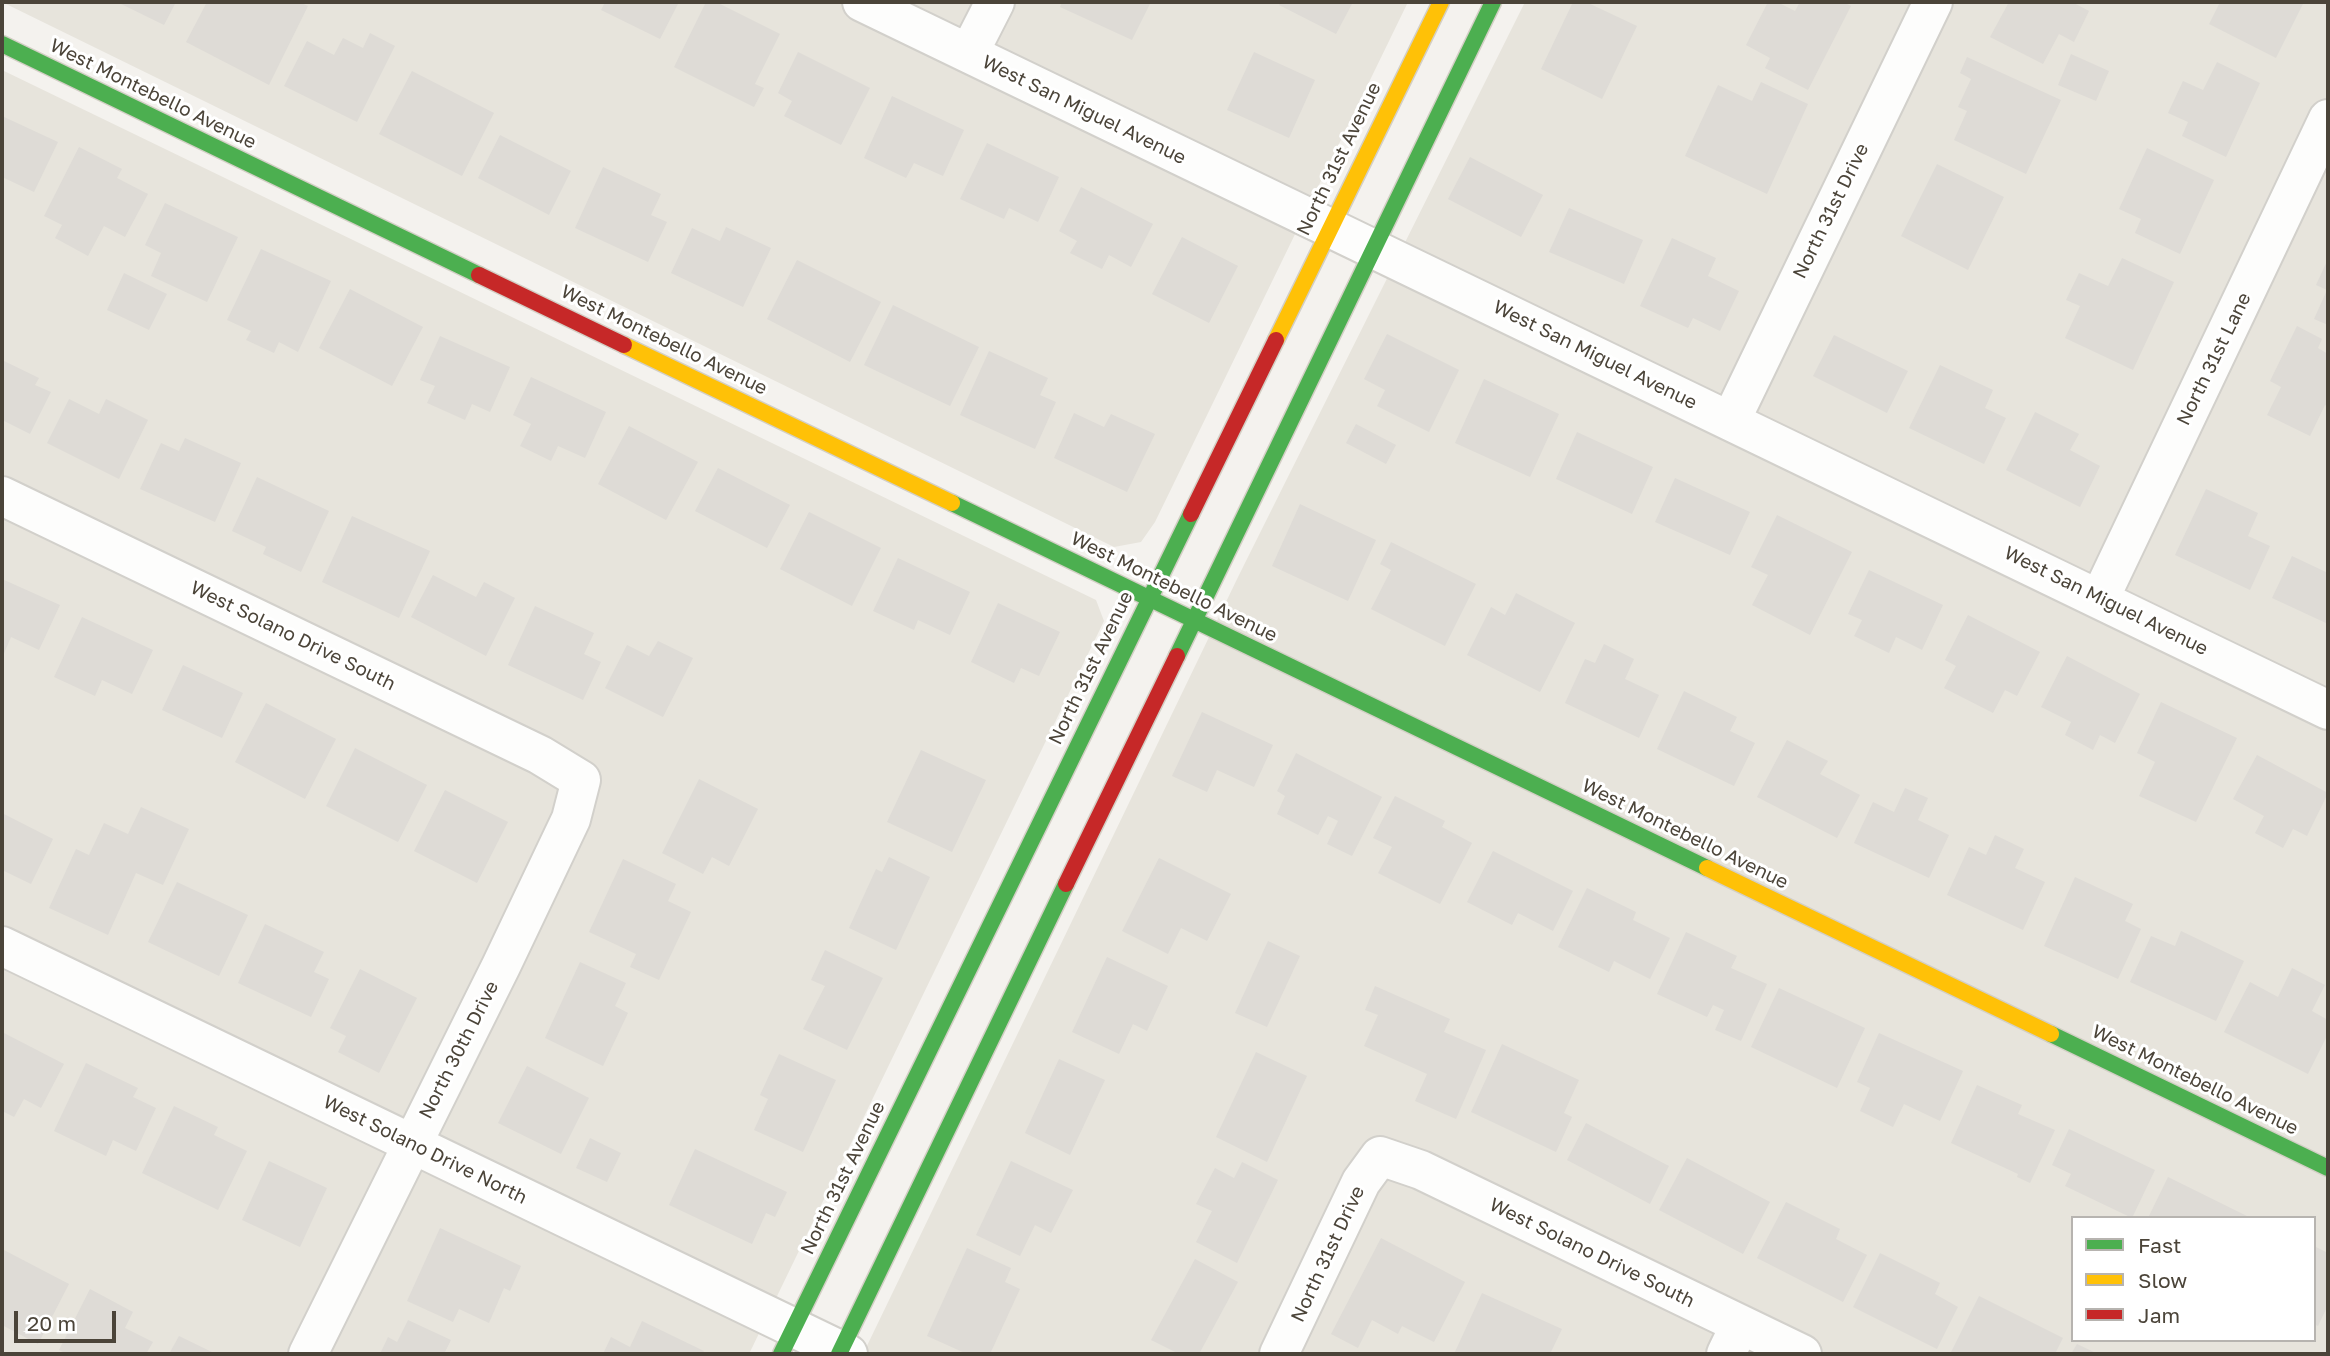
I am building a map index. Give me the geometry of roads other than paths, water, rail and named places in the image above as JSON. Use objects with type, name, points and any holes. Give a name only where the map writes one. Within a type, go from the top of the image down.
[{"type":"street","name":"West San Miguel Avenue","points":[[862,2],[2328,710]]},
{"type":"street","points":[[969,54],[995,2]]},
{"type":"street","name":"North 31st Avenue","points":[[787,1341],[1328,228],[1441,2]]},
{"type":"street","points":[[843,1353],[1193,620],[1493,2]]},
{"type":"street","name":"North 31st Drive","points":[[1731,420],[1933,2]]},
{"type":"street","name":"West Montebello Avenue","points":[[2,44],[2328,1168]]},
{"type":"street","name":"North 31st Lane","points":[[2100,598],[2328,119]]},
{"type":"street","name":"West Solano Drive South","points":[[2,496],[540,755],[581,780]]},
{"type":"street","name":"North 30th Drive","points":[[308,1354],[571,819],[581,780]]},
{"type":"street","name":"West Solano Drive North","points":[[2,946],[411,1144],[787,1341],[843,1353]]},
{"type":"street","name":"North 31st Drive","points":[[1279,1354],[1361,1182],[1380,1156]]},
{"type":"street","name":"West Solano Drive South","points":[[1380,1156],[1421,1170],[1733,1340],[1802,1354]]}]
